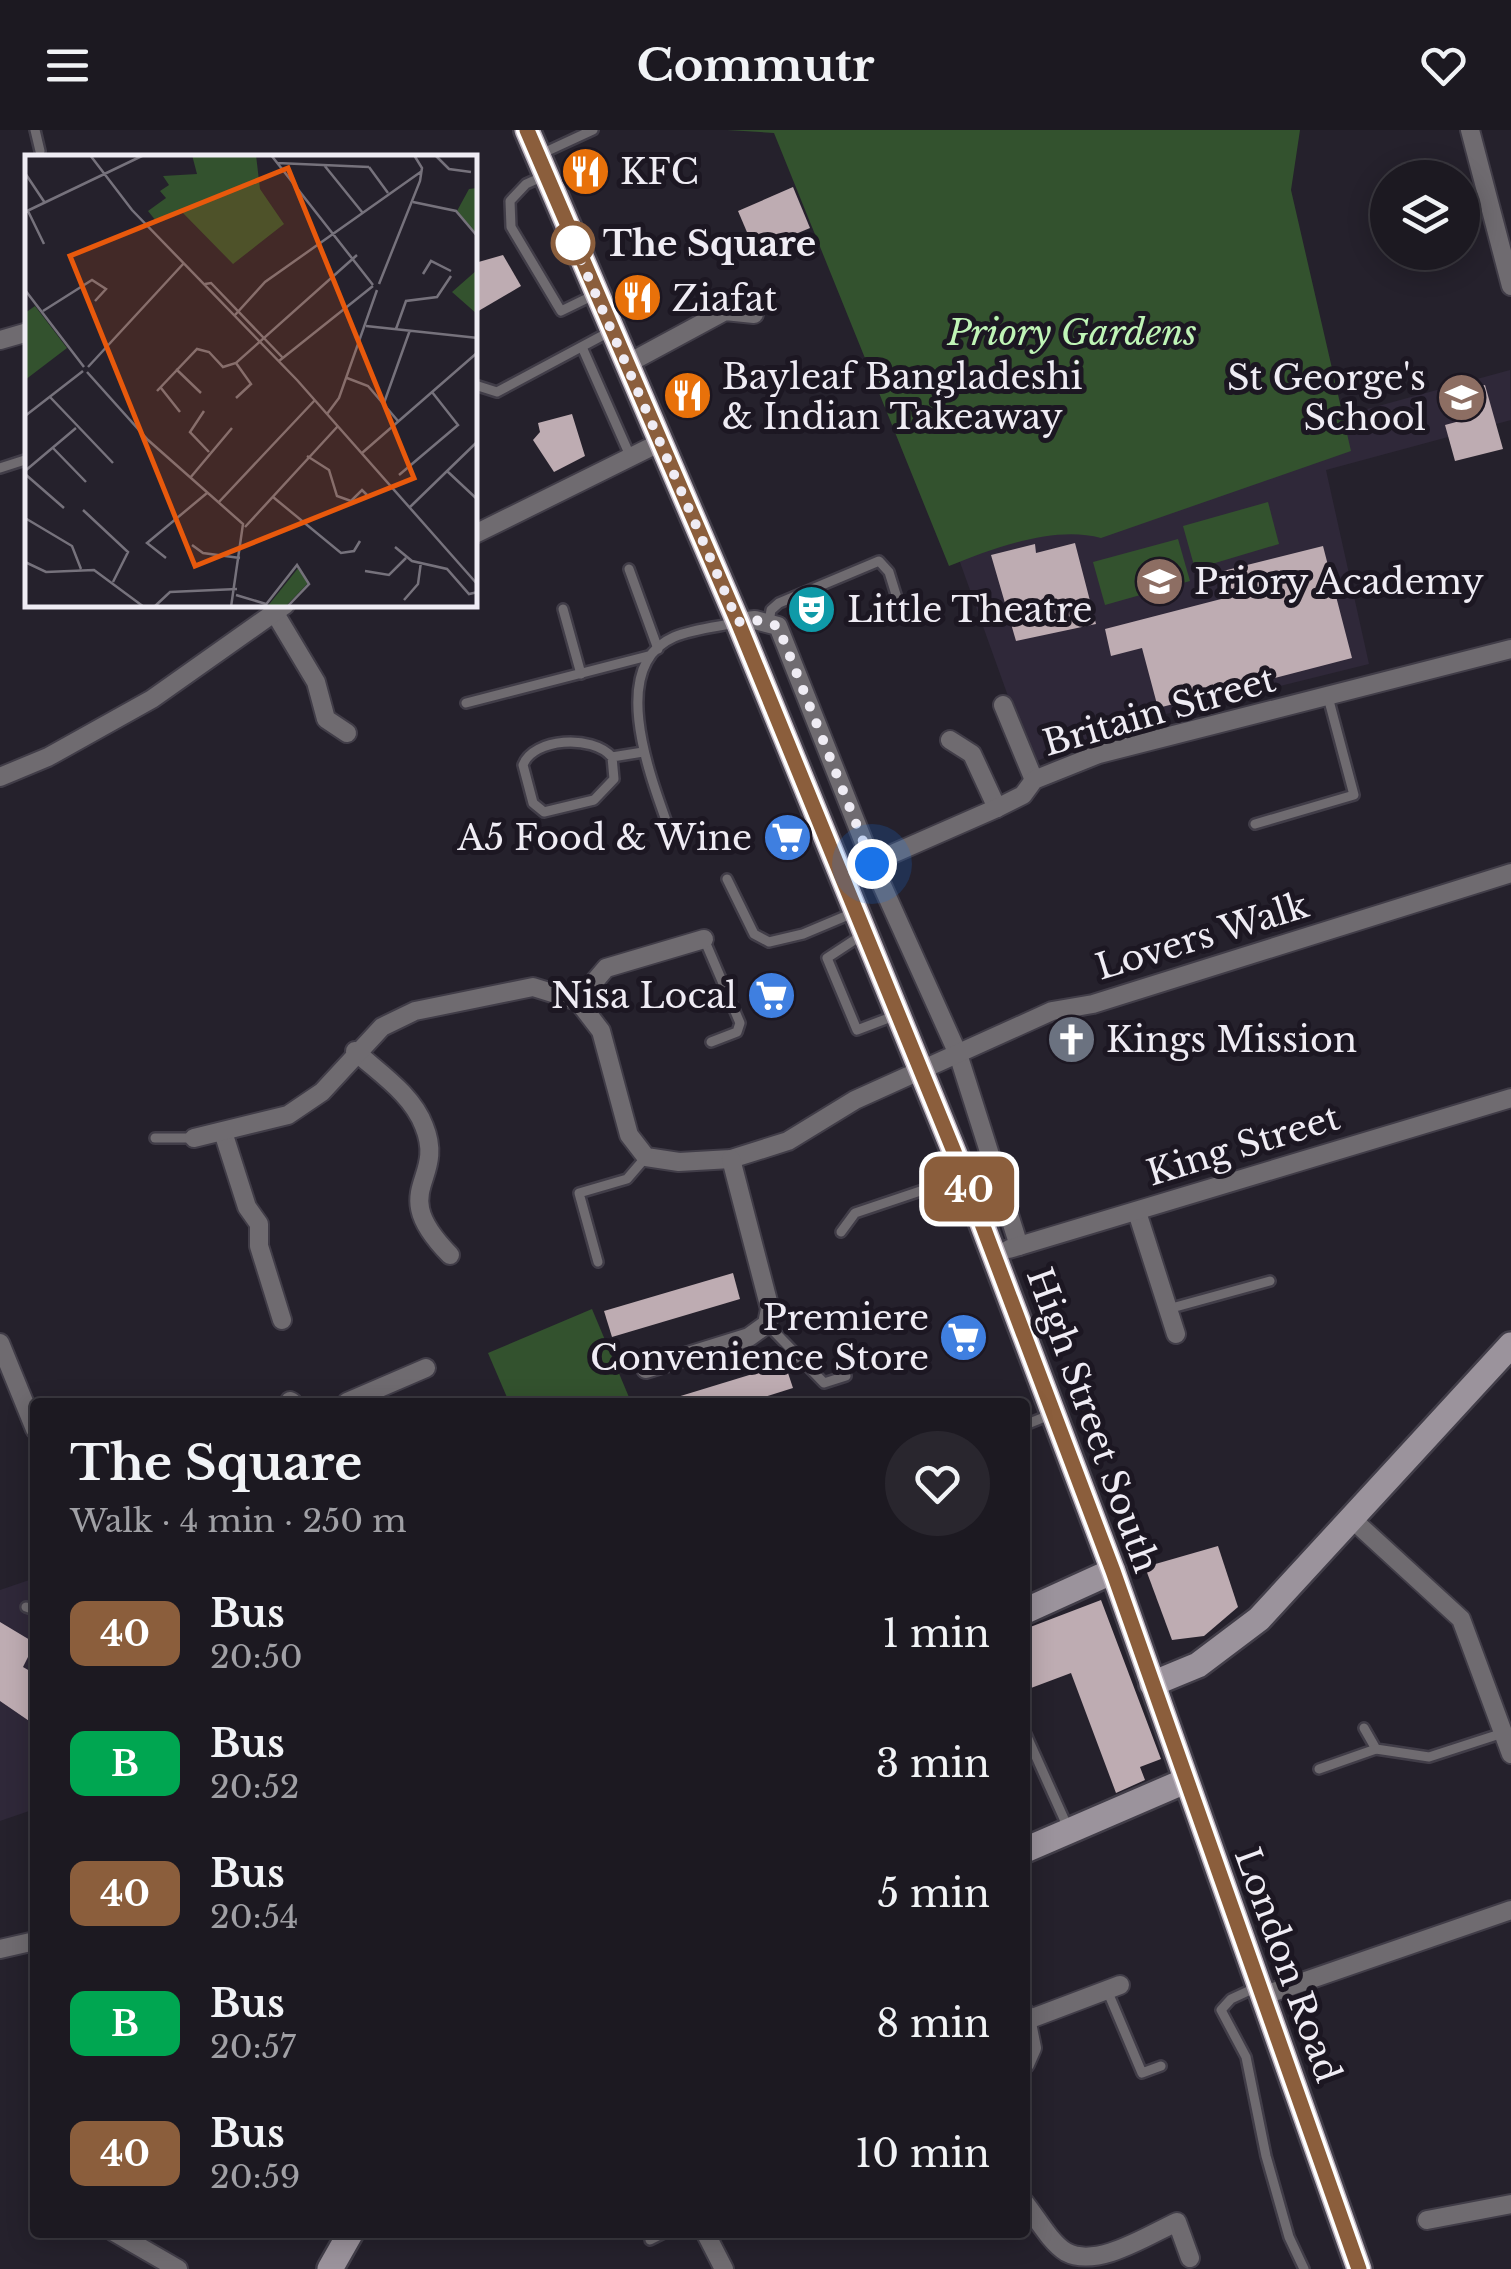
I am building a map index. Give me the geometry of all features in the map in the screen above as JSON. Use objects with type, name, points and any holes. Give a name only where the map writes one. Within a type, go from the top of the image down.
[{"type":"main road","name":"High Street South","points":[[527,130],[738,622],[920,1074],[964,1176],[1006,1250],[1055,1412],[1152,1684]]},
{"type":"main road","name":"London Road","points":[[1152,1684],[1359,2269]]},
{"type":"street","points":[[1470,130],[1511,286]]},
{"type":"street","points":[[626,365],[725,311],[754,314]]},
{"type":"street","points":[[0,340],[25,333]]},
{"type":"street","points":[[478,533],[661,442]]},
{"type":"street","points":[[0,777],[48,757],[152,699],[279,608],[316,682],[326,719],[347,733]]},
{"type":"street","points":[[738,622],[769,622],[778,626],[872,864],[958,1054],[1006,1250]]},
{"type":"street","name":"Britain Street","points":[[842,876],[997,808],[1022,795],[1034,780],[1098,754],[1511,649]]},
{"type":"street","points":[[1004,705],[1034,780]]},
{"type":"street","points":[[950,740],[972,754],[997,808]]},
{"type":"street","name":"Lovers Walk","points":[[646,1156],[679,1162],[731,1158],[788,1141],[855,1100],[920,1074],[1052,1011],[1093,1004],[1511,873]]},
{"type":"street","points":[[578,1002],[606,968],[704,939]]},
{"type":"street","points":[[194,1138],[288,1115],[322,1092],[354,1051],[382,1027],[415,1011],[533,987],[578,1002],[601,1031],[629,1135],[646,1156]]},
{"type":"street","points":[[354,1051],[412,1102],[426,1129],[427,1161],[417,1202],[424,1229],[450,1255]]},
{"type":"street","name":"King Street","points":[[1006,1250],[1511,1098]]},
{"type":"street","points":[[223,1132],[246,1207],[259,1224],[259,1246],[282,1320]]},
{"type":"street","points":[[646,1369],[750,1337],[767,1324],[770,1309],[731,1158]]},
{"type":"street","points":[[1137,1212],[1176,1334]]},
{"type":"street","points":[[0,1342],[30,1417]]},
{"type":"street","points":[[1152,1684],[1198,1665],[1260,1619],[1511,1346]]},
{"type":"street","points":[[356,1398],[426,1368]]},
{"type":"street","points":[[1352,1519],[1461,1619],[1511,1754]]},
{"type":"street","points":[[1030,1609],[1113,1571]]},
{"type":"street","points":[[1030,1848],[1185,1780]]},
{"type":"street","points":[[1260,1991],[1511,1910]]},
{"type":"street","points":[[0,1948],[30,1942]]},
{"type":"street","points":[[1030,2015],[1113,1988]]},
{"type":"street","points":[[1426,2220],[1511,2204]]},
{"type":"street","points":[[1030,2210],[1063,2250],[1082,2259],[1104,2254],[1177,2222],[1190,2258]]},
{"type":"street","points":[[124,2238],[178,2269]]},
{"type":"street","points":[[330,2269],[348,2238]]},
{"type":"street","points":[[708,2238],[724,2269]]},
{"type":"lane","points":[[34,130],[40,150]]},
{"type":"lane","points":[[594,130],[540,166],[510,201],[511,227],[561,310],[595,295]]},
{"type":"lane","points":[[478,387],[497,392],[611,331]]},
{"type":"lane","points":[[582,347],[630,458]]},
{"type":"lane","points":[[0,468],[25,460]]},
{"type":"lane","points":[[769,622],[779,603],[879,561],[889,572],[902,614]]},
{"type":"lane","points":[[630,569],[658,649]]},
{"type":"lane","points":[[563,609],[581,674]]},
{"type":"lane","points":[[466,703],[648,656],[673,637],[738,622]]},
{"type":"lane","points":[[648,656],[641,672],[638,708],[642,752],[672,837]]},
{"type":"lane","points":[[1255,824],[1354,795],[1328,698]]},
{"type":"lane","points":[[612,757],[614,779],[594,800],[544,812],[533,803],[523,765],[534,751],[576,740],[593,742],[612,757],[642,752]]},
{"type":"lane","points":[[727,879],[754,934],[770,942],[860,923]]},
{"type":"lane","points":[[860,923],[827,958],[857,1030],[896,1015]]},
{"type":"lane","points":[[704,939],[740,1023],[737,1032],[711,1042]]},
{"type":"lane","points":[[155,1138],[194,1138]]},
{"type":"lane","points":[[598,1262],[579,1193],[627,1179],[646,1156]]},
{"type":"lane","points":[[841,1232],[855,1213],[964,1176]]},
{"type":"lane","points":[[1168,1309],[1270,1281]]},
{"type":"lane","points":[[767,1324],[824,1382],[846,1376]]},
{"type":"lane","points":[[1030,1423],[1055,1412]]},
{"type":"lane","points":[[1364,1728],[1376,1749]]},
{"type":"lane","points":[[1318,1769],[1376,1749],[1428,1757],[1503,1733]]},
{"type":"lane","points":[[1030,1743],[1070,1832]]},
{"type":"lane","points":[[1113,1988],[1142,2073],[1161,2066]]},
{"type":"lane","points":[[1260,1991],[1231,1999],[1222,2010],[1246,2057],[1266,2156],[1289,2236],[1304,2269]]},
{"type":"lane","points":[[650,2240],[654,2238]]},
{"type":"shaded area","points":[[1510,370],[1511,420],[1326,470],[1369,664],[1126,724],[1032,763],[937,498],[1316,423]]},
{"type":"shaded area","points":[[30,1580],[30,1811],[0,1821],[0,1590]]},
{"type":"green space","name":"Priory Gardens","points":[[727,130],[1300,130],[1291,190],[1351,451],[1101,538],[1044,536],[949,566],[774,133]]},
{"type":"green space","points":[[1268,502],[1279,544],[1195,569],[1183,526]]},
{"type":"green space","points":[[1178,539],[1190,581],[1105,605],[1093,562]]},
{"type":"green space","points":[[592,1309],[629,1398],[507,1398],[488,1353]]},
{"type":"building","points":[[793,187],[810,228],[755,251],[738,211]]},
{"type":"building","points":[[503,255],[521,286],[478,311],[478,262]]},
{"type":"building","points":[[1485,385],[1503,449],[1455,461],[1445,425],[1471,418],[1463,391]]},
{"type":"building","points":[[572,414],[585,456],[554,472],[533,440],[540,432],[538,423]]},
{"type":"building","points":[[1075,543],[1096,624],[1016,641],[991,555],[1035,544],[1036,553]]},
{"type":"building","points":[[1323,546],[1352,658],[1158,708],[1142,648],[1111,656],[1105,629],[1225,598],[1219,572]]},
{"type":"building","points":[[733,1273],[740,1299],[612,1337],[604,1311]]},
{"type":"building","points":[[785,1364],[793,1388],[761,1398],[674,1398]]},
{"type":"building","points":[[1218,1546],[1238,1607],[1204,1636],[1172,1640],[1145,1567]]},
{"type":"building","points":[[1101,1600],[1161,1759],[1140,1767],[1145,1780],[1116,1793],[1071,1673],[1031,1688],[1030,1627]]},
{"type":"building","points":[[0,1622],[30,1640],[30,1653],[23,1667],[30,1671],[30,1722],[0,1701]]},
{"type":"bus line","name":"40","points":[[527,130],[556,206],[738,622],[964,1176],[1113,1571],[1359,2269]]},
{"type":"place","name":"KFC","points":[[585,171]]},
{"type":"place","name":"The Square","points":[[573,243]]},
{"type":"place","name":"Ziafat","points":[[637,298]]},
{"type":"place","name":"Bayleaf Bangladeshi & Indian Takeaway","points":[[687,396]]},
{"type":"place","name":"St George's School","points":[[1461,397]]},
{"type":"place","name":"Priory Academy","points":[[1159,581]]},
{"type":"place","name":"Little Theatre","points":[[812,609]]},
{"type":"place","name":"A5 Food & Wine","points":[[787,837]]},
{"type":"place","name":"Nisa Local","points":[[772,995]]},
{"type":"place","name":"Kings Mission","points":[[1071,1039]]},
{"type":"place","name":"Premiere Convenience Store","points":[[964,1337]]},
{"type":"route","points":[[573,243],[570,235],[738,622],[766,621],[778,626],[872,864]]}]
